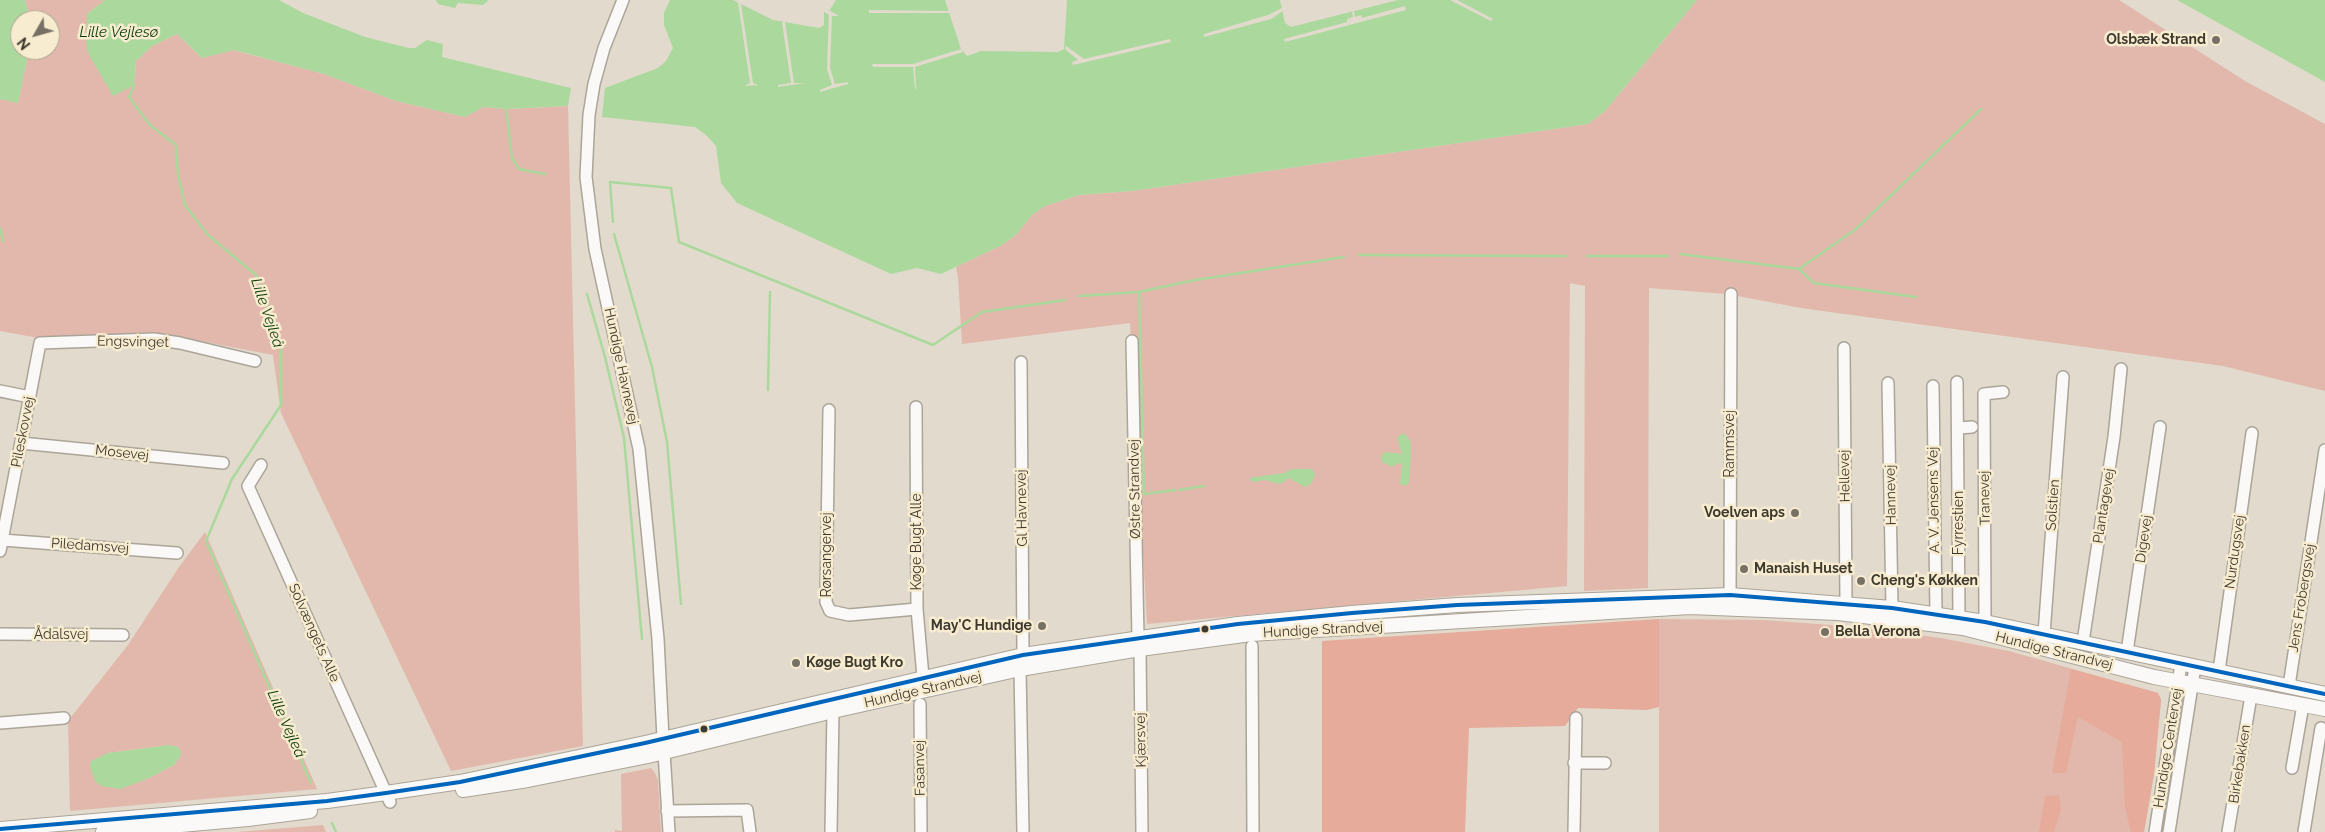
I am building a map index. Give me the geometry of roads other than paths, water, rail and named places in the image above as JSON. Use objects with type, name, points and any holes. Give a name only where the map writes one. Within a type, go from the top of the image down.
[{"type":"main road","name":"Hundige Strandvej","points":[[327,805],[528,780],[664,752],[833,711],[1139,643],[1369,611],[1466,605],[1730,595],[1846,603],[1959,617],[2325,694]]},
{"type":"main road","name":"Hundige Strandvej","points":[[388,797],[663,738],[1024,654],[1251,634],[1690,607],[1838,613],[1963,628],[2185,683],[2325,709]]},
{"type":"main road","points":[[663,738],[664,752]]},
{"type":"main road","points":[[0,829],[327,805]]},
{"type":"main road","points":[[103,832],[327,805]]},
{"type":"street","name":"Hundige Havnevej","points":[[623,0],[604,48],[594,84],[589,115],[586,177],[595,249],[639,449],[658,639],[663,738]]},
{"type":"street","name":"Rammsvej","points":[[1730,595],[1731,294]]},
{"type":"street","name":"Engsvinget","points":[[40,343],[154,339],[180,343],[255,361]]},
{"type":"street","name":"Østre Strandvej","points":[[1132,341],[1139,643]]},
{"type":"street","name":"Pileskovvej","points":[[1,545],[40,343]]},
{"type":"street","name":"Hellevej","points":[[1844,348],[1846,603]]},
{"type":"street","name":"Gl Havnevej","points":[[1021,362],[1024,654]]},
{"type":"street","name":"Plantagevej","points":[[2083,642],[2114,437],[2121,369]]},
{"type":"street","name":"Solstien","points":[[2044,634],[2064,377]]},
{"type":"street","name":"Fyrrestien","points":[[1957,382],[1959,617]]},
{"type":"street","name":"Hannevej","points":[[1888,383],[1892,608]]},
{"type":"street","name":"A. V. Jensens Vej","points":[[1933,386],[1936,614]]},
{"type":"street","points":[[0,391],[30,397]]},
{"type":"street","name":"Tranevej","points":[[1985,622],[1984,394],[2003,392]]},
{"type":"street","name":"Køge Bugt Alle","points":[[916,407],[918,609],[923,677]]},
{"type":"street","name":"Rørsangervej","points":[[829,410],[826,602],[830,612],[849,614],[918,609]]},
{"type":"street","points":[[1958,428],[1972,426]]},
{"type":"street","name":"Digevej","points":[[2128,652],[2160,427]]},
{"type":"street","name":"Nurdugsvej","points":[[2219,671],[2252,433]]},
{"type":"street","name":"Mosevej","points":[[21,443],[223,463]]},
{"type":"street","name":"Jens Frobergsvej","points":[[2289,686],[2325,450]]},
{"type":"street","name":"Solvængets Alle","points":[[261,465],[248,486],[388,797]]},
{"type":"street","name":"Piledamsvej","points":[[1,545],[177,553]]},
{"type":"street","name":"Ådalsvej","points":[[0,634],[123,635]]},
{"type":"street","name":"Kjærsvej","points":[[1139,643],[1142,832]]},
{"type":"street","points":[[1252,646],[1253,832]]},
{"type":"street","name":"Hundige Centervej","points":[[2155,832],[2188,665]]},
{"type":"street","points":[[1020,669],[1022,832]]},
{"type":"street","name":"Hundige Centervej","points":[[2169,832],[2185,683]]},
{"type":"street","name":"Birkebakken","points":[[2228,832],[2251,696]]},
{"type":"street","name":"Fasanvej","points":[[920,704],[921,832]]},
{"type":"street","points":[[2292,768],[2303,705]]},
{"type":"street","points":[[831,832],[833,711]]},
{"type":"street","points":[[0,723],[64,718]]},
{"type":"street","points":[[1574,832],[1576,718]]},
{"type":"street","points":[[2304,832],[2321,728]]},
{"type":"street","points":[[664,752],[669,832]]},
{"type":"street","points":[[1574,763],[1605,763]]},
{"type":"street","points":[[667,811],[747,810],[750,832]]},
{"type":"water","points":[[0,0],[25,0],[28,10],[10,10],[10,60],[27,60],[18,103],[0,99]]},
{"type":"water","name":"Lille Vejlesø","points":[[105,0],[279,0],[303,13],[365,37],[409,48],[415,48],[427,40],[443,44],[442,57],[571,88],[568,106],[506,109],[483,107],[465,117],[396,101],[324,74],[234,50],[202,58],[177,34],[152,46],[136,61],[134,85],[113,96],[89,55],[86,42],[87,14]]},
{"type":"water","points":[[436,0],[489,0],[483,5],[458,3],[455,8],[438,4]]},
{"type":"water","points":[[670,0],[733,0],[773,20],[819,28],[824,25],[824,12],[829,15],[829,11],[836,0],[945,0],[961,49],[967,56],[981,51],[1058,52],[1064,49],[1067,0],[1280,0],[1285,23],[1291,27],[1398,0],[1697,0],[1605,111],[1588,124],[1132,191],[1079,195],[1045,206],[1032,215],[1016,235],[1002,245],[941,274],[917,268],[891,274],[737,203],[721,183],[716,146],[695,127],[602,117],[605,88],[658,68],[666,61],[673,48],[664,25],[664,13]]},
{"type":"water","points":[[2177,0],[2325,0],[2325,82]]},
{"type":"water","points":[[1404,433],[1410,440],[1411,450],[1409,482],[1406,486],[1400,484],[1402,464],[1398,463],[1392,467],[1382,462],[1381,456],[1386,452],[1402,454],[1397,437]]},
{"type":"water","points":[[1292,469],[1312,469],[1315,474],[1312,483],[1305,487],[1289,478],[1280,484],[1265,480],[1252,482],[1249,478],[1284,473]]},
{"type":"water","points":[[169,745],[178,747],[181,752],[180,757],[174,765],[147,779],[120,789],[101,786],[95,781],[90,767],[91,761],[108,753]]},
{"type":"waterway","name":"Lille Vejleå","points":[[133,83],[134,85],[129,97],[150,125],[176,145],[178,175],[185,205],[207,234],[256,275],[281,345],[281,405],[232,479],[206,541],[311,783]]},
{"type":"waterway","points":[[506,107],[512,158],[519,169],[545,174]]},
{"type":"waterway","points":[[1680,254],[1799,269],[1856,229],[1981,109]]},
{"type":"waterway","points":[[613,222],[610,182],[671,188],[679,242],[933,345],[982,312],[1065,300]]},
{"type":"waterway","points":[[0,228],[3,241]]},
{"type":"waterway","points":[[614,234],[652,367],[667,442],[681,604]]},
{"type":"waterway","points":[[1359,255],[1566,256]]},
{"type":"waterway","points":[[1587,256],[1668,256]]},
{"type":"waterway","points":[[1079,296],[1139,292],[1195,280],[1344,257]]},
{"type":"waterway","points":[[1799,269],[1814,283],[1916,297]]},
{"type":"waterway","points":[[768,390],[770,292]]},
{"type":"waterway","points":[[1139,292],[1144,494],[1175,490]]},
{"type":"waterway","points":[[587,294],[605,357],[624,438],[642,639]]},
{"type":"waterway","points":[[1179,490],[1204,486]]},
{"type":"waterway","name":"Lille Vejleå","points":[[332,823],[336,832]]},
{"type":"place","name":"Olsbæk Strand","points":[[2216,40]]},
{"type":"place","name":"Voelven aps","points":[[1795,513]]},
{"type":"place","name":"Manaish Huset","points":[[1744,569]]},
{"type":"place","name":"Cheng's Køkken","points":[[1861,581]]},
{"type":"place","name":"May'C Hundige","points":[[1042,626]]},
{"type":"place","name":"Bella Verona","points":[[1825,632]]},
{"type":"place","name":"Køge Bugt Kro","points":[[796,663]]}]
